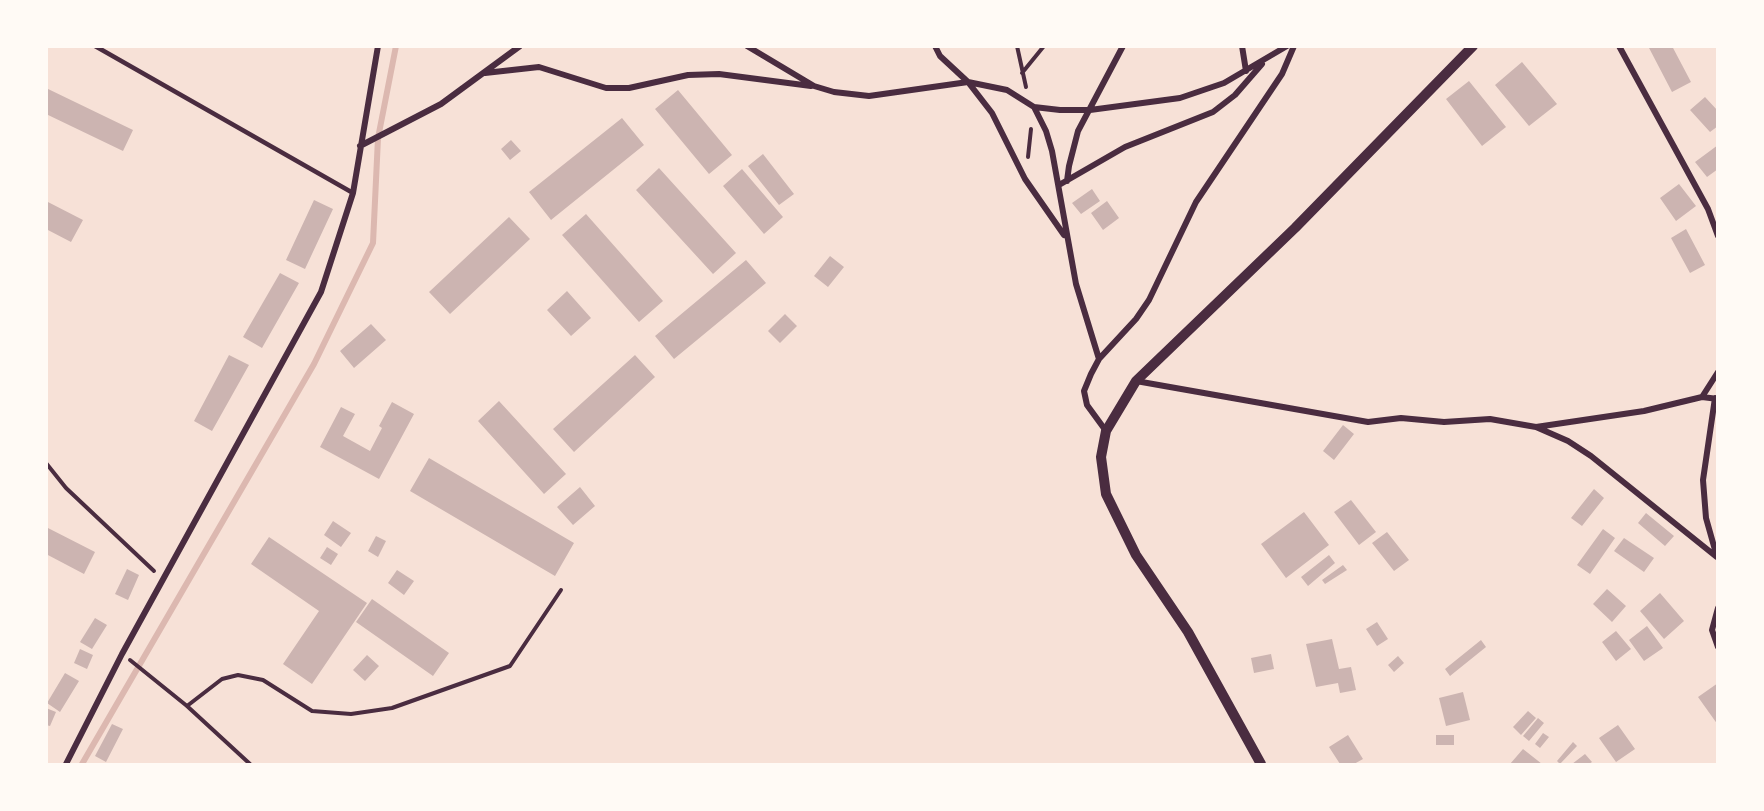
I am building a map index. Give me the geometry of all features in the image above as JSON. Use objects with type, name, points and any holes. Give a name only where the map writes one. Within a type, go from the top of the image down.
[{"type":"street","points":[[66,765],[122,654],[321,292],[353,193],[378,46]]},
{"type":"street","points":[[360,146],[417,118],[485,73],[520,46]]},
{"type":"street","points":[[747,46],[793,71],[814,86]]},
{"type":"street","points":[[935,46],[940,56],[968,82],[992,113],[1025,179],[1065,237]]},
{"type":"street","points":[[1068,181],[1072,150],[1123,46]]},
{"type":"street","points":[[1242,46],[1245,71]]},
{"type":"street","points":[[1059,185],[1125,147],[1213,112],[1235,95],[1265,62],[1287,46]]},
{"type":"street","points":[[1106,431],[1087,405],[1084,391],[1099,359],[1136,319],[1149,300],[1196,202],[1282,74],[1294,46]]},
{"type":"street","points":[[1261,765],[1188,632],[1136,555],[1110,503],[1102,476],[1101,457],[1106,431],[1136,381],[1295,228],[1473,46]]},
{"type":"street","points":[[1619,46],[1707,209],[1718,236]]},
{"type":"street","points":[[485,73],[539,67],[606,88],[628,88],[688,75],[719,74],[814,86],[869,96],[968,82],[1007,90],[1034,107],[1090,110],[1180,98],[1224,83],[1265,62]]},
{"type":"street","points":[[1034,107],[1046,131],[1059,185],[1065,237],[1076,284],[1099,359]]},
{"type":"street","points":[[1702,397],[1718,372]]},
{"type":"street","points":[[1136,381],[1368,422],[1401,418],[1444,422],[1490,419],[1536,427],[1568,441],[1591,456],[1718,557]]},
{"type":"street","points":[[1536,427],[1644,411],[1702,397],[1716,398],[1703,480],[1706,518],[1718,557]]},
{"type":"street","points":[[1718,608],[1712,630],[1718,647]]},
{"type":"lane","points":[[95,46],[353,193]]},
{"type":"path","points":[[1017,46],[1022,73],[1034,107],[1025,179]]},
{"type":"path","points":[[1022,73],[1044,46]]},
{"type":"path","points":[[46,463],[66,488],[164,579]]},
{"type":"path","points":[[187,706],[222,679],[238,675],[263,680],[312,711],[351,714],[392,708],[510,666],[561,590]]},
{"type":"path","points":[[122,654],[187,706],[250,765]]},
{"type":"building","points":[[1648,46],[1672,46],[1691,82],[1672,92]]},
{"type":"building","points":[[1522,62],[1557,104],[1529,126],[1495,85]]},
{"type":"building","points":[[1469,81],[1506,127],[1482,146],[1446,99]]},
{"type":"building","points":[[46,88],[133,130],[123,151],[46,114]]},
{"type":"building","points":[[678,90],[732,155],[709,174],[655,109]]},
{"type":"building","points":[[1705,97],[1718,111],[1718,126],[1710,132],[1690,110]]},
{"type":"building","points":[[622,118],[644,145],[551,220],[529,192]]},
{"type":"building","points":[[511,140],[521,151],[510,160],[501,149]]},
{"type":"building","points":[[1718,145],[1718,169],[1707,177],[1695,162]]},
{"type":"building","points":[[763,154],[794,194],[779,205],[748,166]]},
{"type":"building","points":[[659,168],[736,253],[713,274],[636,190]]},
{"type":"building","points":[[742,169],[783,217],[764,234],[723,186]]},
{"type":"building","points":[[1679,184],[1696,206],[1676,221],[1660,198]]},
{"type":"building","points":[[1092,189],[1100,201],[1081,214],[1072,203]]},
{"type":"building","points":[[314,200],[333,209],[305,269],[286,260]]},
{"type":"building","points":[[46,201],[83,220],[71,242],[46,229]]},
{"type":"building","points":[[1107,201],[1119,218],[1103,230],[1091,213]]},
{"type":"building","points":[[586,214],[663,301],[639,322],[562,235]]},
{"type":"building","points":[[509,217],[530,239],[450,314],[429,292]]},
{"type":"building","points":[[1686,229],[1705,265],[1690,273],[1671,238]]},
{"type":"building","points":[[830,256],[844,267],[828,287],[814,276]]},
{"type":"building","points":[[746,260],[766,283],[674,359],[655,336]]},
{"type":"building","points":[[280,273],[299,283],[262,348],[243,337]]},
{"type":"building","points":[[567,291],[591,318],[571,336],[547,310]]},
{"type":"building","points":[[785,314],[797,326],[780,343],[768,331]]},
{"type":"building","points":[[371,324],[386,340],[354,368],[340,351]]},
{"type":"building","points":[[229,355],[249,365],[212,431],[194,421]]},
{"type":"building","points":[[635,355],[655,377],[574,452],[553,429]]},
{"type":"building","points":[[499,401],[566,474],[544,494],[478,421]]},
{"type":"building","points":[[392,402],[414,414],[379,479],[320,447],[341,407],[355,414],[343,436],[370,451],[382,428],[379,426]]},
{"type":"building","points":[[1343,425],[1354,434],[1334,460],[1323,451]]},
{"type":"building","points":[[429,458],[574,543],[555,576],[410,491]]},
{"type":"building","points":[[580,487],[595,506],[573,525],[557,507]]},
{"type":"building","points":[[1594,489],[1604,498],[1582,526],[1571,518]]},
{"type":"building","points":[[1351,500],[1376,532],[1359,545],[1334,512]]},
{"type":"building","points":[[1304,512],[1329,545],[1286,578],[1261,544]]},
{"type":"building","points":[[1646,513],[1674,536],[1665,546],[1638,523]]},
{"type":"building","points":[[333,521],[351,533],[341,547],[324,535]]},
{"type":"building","points":[[46,527],[95,552],[84,574],[46,554]]},
{"type":"building","points":[[1603,529],[1615,538],[1590,574],[1577,565]]},
{"type":"building","points":[[1387,532],[1409,560],[1394,571],[1372,543]]},
{"type":"building","points":[[376,536],[386,541],[378,557],[368,551]]},
{"type":"building","points":[[269,537],[367,603],[312,684],[283,664],[319,611],[251,564]]},
{"type":"building","points":[[1624,538],[1654,558],[1644,572],[1614,551]]},
{"type":"building","points":[[327,547],[338,554],[331,565],[320,558]]},
{"type":"building","points":[[1329,555],[1335,563],[1308,586],[1301,577]]},
{"type":"building","points":[[1343,565],[1347,570],[1325,584],[1322,580]]},
{"type":"building","points":[[127,569],[139,575],[128,600],[115,594]]},
{"type":"building","points":[[397,570],[414,581],[404,595],[388,583]]},
{"type":"building","points":[[1607,589],[1626,606],[1612,622],[1593,604]]},
{"type":"building","points":[[1660,593],[1684,621],[1664,639],[1640,611]]},
{"type":"building","points":[[372,599],[449,653],[433,676],[356,622]]},
{"type":"building","points":[[95,618],[107,625],[92,649],[80,642]]},
{"type":"building","points":[[1377,622],[1388,639],[1377,646],[1366,629]]},
{"type":"building","points":[[1647,626],[1663,648],[1644,661],[1629,640]]},
{"type":"building","points":[[1616,631],[1631,649],[1616,661],[1602,642]]},
{"type":"building","points":[[1332,639],[1339,669],[1351,667],[1356,690],[1340,693],[1338,683],[1316,687],[1306,644]]},
{"type":"building","points":[[1481,640],[1486,647],[1450,676],[1445,669]]},
{"type":"building","points":[[80,649],[93,655],[87,669],[74,663]]},
{"type":"building","points":[[1271,654],[1274,669],[1254,673],[1251,658]]},
{"type":"building","points":[[367,655],[379,666],[365,681],[353,670]]},
{"type":"building","points":[[1398,656],[1404,663],[1394,672],[1388,665]]},
{"type":"building","points":[[65,673],[79,681],[60,712],[47,703]]},
{"type":"building","points":[[1718,683],[1718,725],[1698,697]]},
{"type":"building","points":[[1463,692],[1470,720],[1446,726],[1439,698]]},
{"type":"building","points":[[46,708],[56,712],[50,726],[46,725]]},
{"type":"building","points":[[1528,711],[1536,718],[1521,735],[1513,727]]},
{"type":"building","points":[[1538,718],[1544,723],[1529,741],[1523,736]]},
{"type":"building","points":[[112,724],[123,729],[106,762],[95,756]]},
{"type":"building","points":[[1618,725],[1635,749],[1616,762],[1599,738]]},
{"type":"building","points":[[1543,733],[1549,737],[1540,748],[1535,744]]},
{"type":"building","points":[[1348,735],[1363,759],[1354,764],[1340,764],[1329,747]]},
{"type":"building","points":[[1436,735],[1454,735],[1454,745],[1436,745]]},
{"type":"building","points":[[1573,742],[1577,746],[1560,764],[1557,761]]},
{"type":"building","points":[[1523,749],[1542,764],[1510,764]]},
{"type":"building","points":[[1585,754],[1592,762],[1572,764]]},
{"type":"waterway","points":[[82,764],[314,364],[373,243],[378,138],[396,46]]}]
